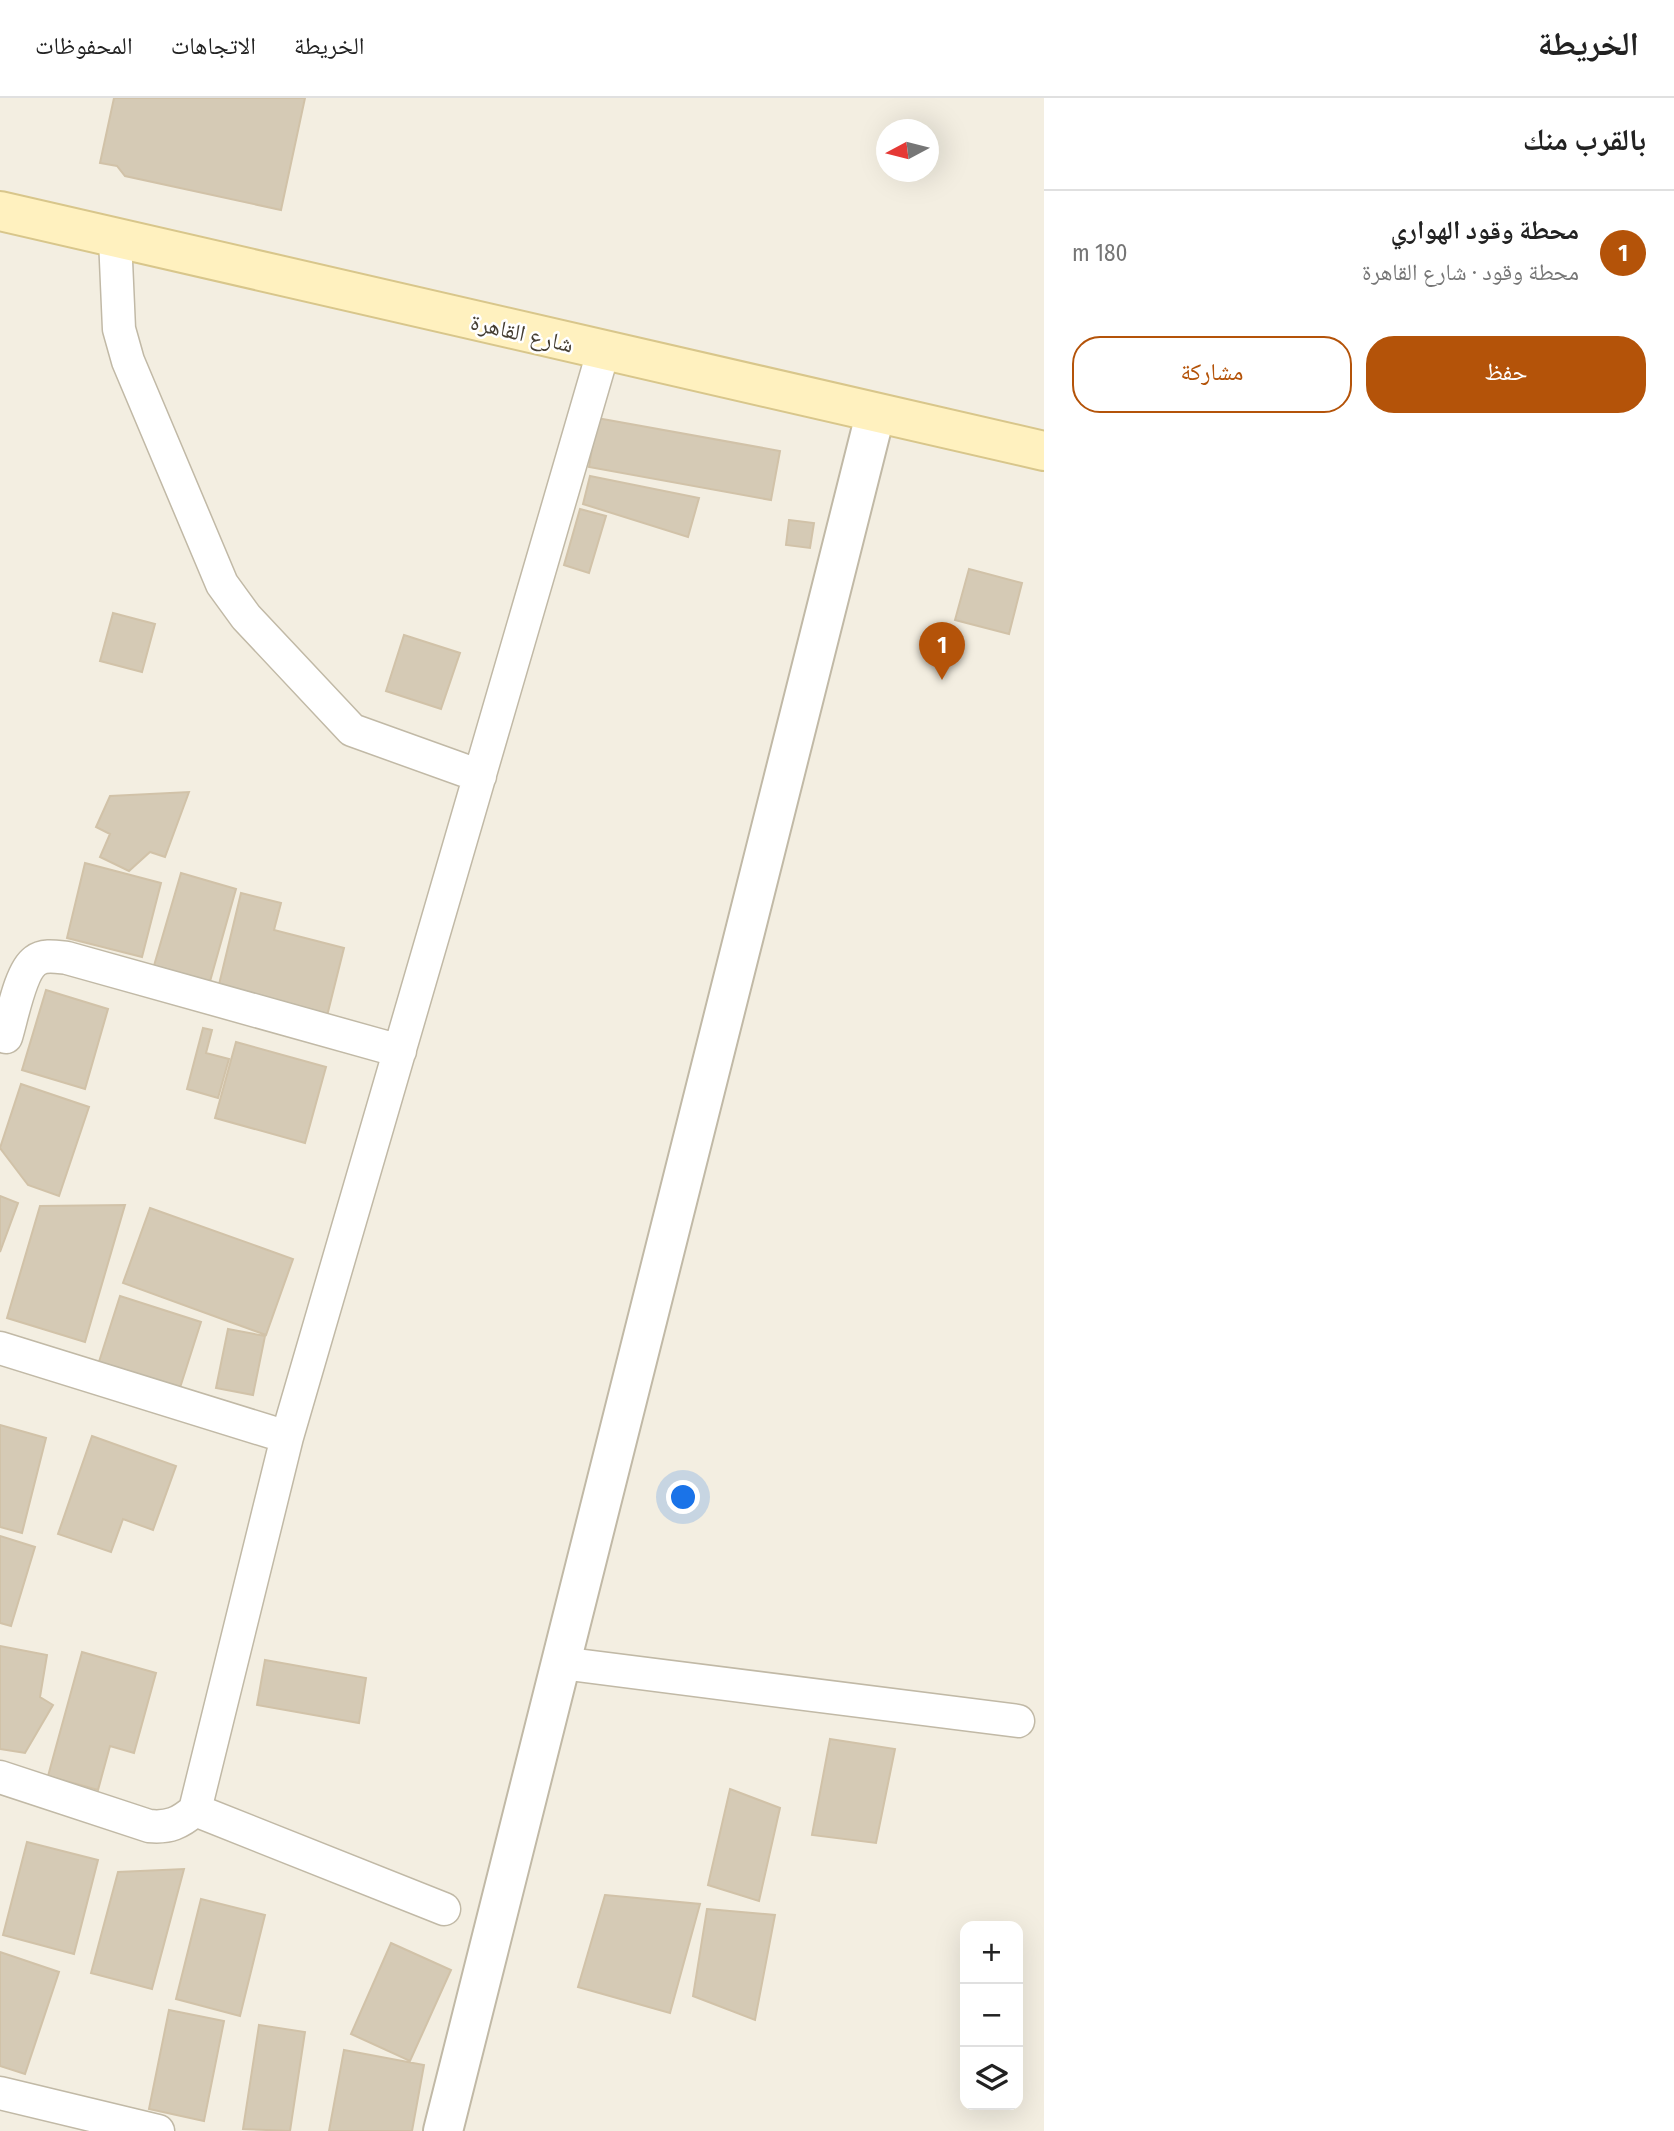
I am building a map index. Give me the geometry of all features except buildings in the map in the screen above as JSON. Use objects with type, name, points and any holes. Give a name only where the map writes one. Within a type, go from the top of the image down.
[{"type":"main road","name":"شارع القاهرة","points":[[0,211],[875,415],[1044,451]]},
{"type":"street","points":[[115,238],[119,329],[128,361],[222,584],[246,617],[352,730],[480,776]]},
{"type":"street","points":[[0,1777],[149,1826],[164,1827],[181,1822],[195,1810],[287,1437],[603,352]]},
{"type":"street","points":[[443,2131],[875,415]]},
{"type":"street","points":[[6,1037],[26,970],[37,960],[50,956],[67,958],[400,1051]]},
{"type":"street","points":[[0,1348],[287,1437]]},
{"type":"street","points":[[561,1663],[1018,1721]]},
{"type":"street","points":[[195,1810],[444,1909]]},
{"type":"street","points":[[0,2093],[53,2119],[158,2131]]},
{"type":"place","name":"محطة وقود الهواري","points":[[942,680]]}]
